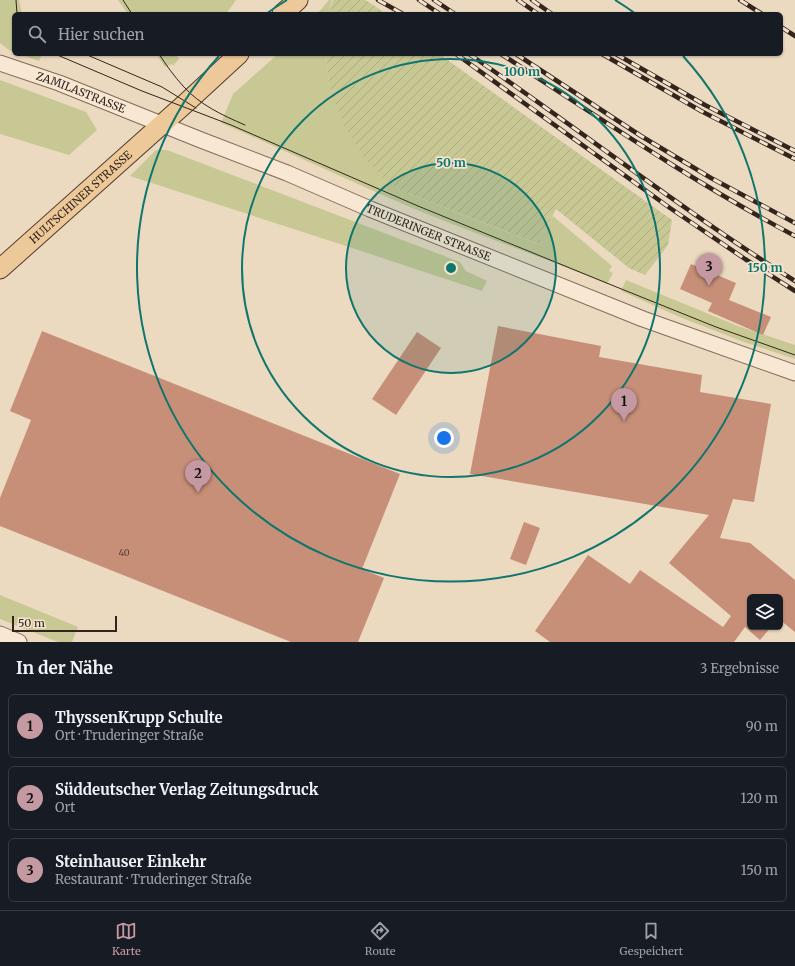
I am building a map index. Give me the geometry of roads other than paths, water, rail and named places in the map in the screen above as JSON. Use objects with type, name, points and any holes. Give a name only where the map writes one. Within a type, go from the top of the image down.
[{"type":"main road","points":[[284,12],[298,0]]},
{"type":"main road","points":[[161,125],[237,56]]},
{"type":"main road","name":"HULTSCHINER STRASSE","points":[[0,269],[161,125]]},
{"type":"street","name":"ZAMILASTRASSE","points":[[0,63],[60,83],[161,125]]},
{"type":"street","name":"TRUDERINGER STRASSE","points":[[161,125],[286,173],[370,209],[644,319],[795,373]]},
{"type":"street","points":[[0,634],[19,642]]},
{"type":"tram line","points":[[16,0],[17,12]]},
{"type":"tram line","points":[[123,0],[131,12]]},
{"type":"tram line","points":[[60,56],[142,91],[231,125],[418,206],[614,286],[716,327],[795,355]]},
{"type":"tram line","points":[[90,56],[162,87],[196,108]]},
{"type":"tram line","points":[[160,56],[180,82],[197,99],[220,113],[245,125]]},
{"type":"railway","points":[[378,0],[399,12]]},
{"type":"railway","points":[[419,0],[437,12]]},
{"type":"railway","points":[[434,0],[452,12]]},
{"type":"railway","points":[[518,0],[535,12]]},
{"type":"railway","points":[[532,0],[549,12]]},
{"type":"railway","points":[[740,0],[759,12]]},
{"type":"railway","points":[[783,28],[795,36]]},
{"type":"railway","points":[[459,56],[670,208],[795,291]]},
{"type":"railway","points":[[472,56],[712,227],[795,281]]},
{"type":"railway","points":[[504,56],[720,194],[795,236]]},
{"type":"railway","points":[[519,56],[641,136],[711,178],[795,223]]},
{"type":"railway","points":[[605,56],[701,111],[795,159]]},
{"type":"railway","points":[[619,56],[705,105],[795,151]]},
{"type":"place","name":"Steinhauser Einkehr","points":[[709,286]]},
{"type":"place","name":"ThyssenKrupp Schulte","points":[[624,421]]},
{"type":"place","name":"Süddeutscher Verlag Zeitungsdruck","points":[[198,493]]}]
